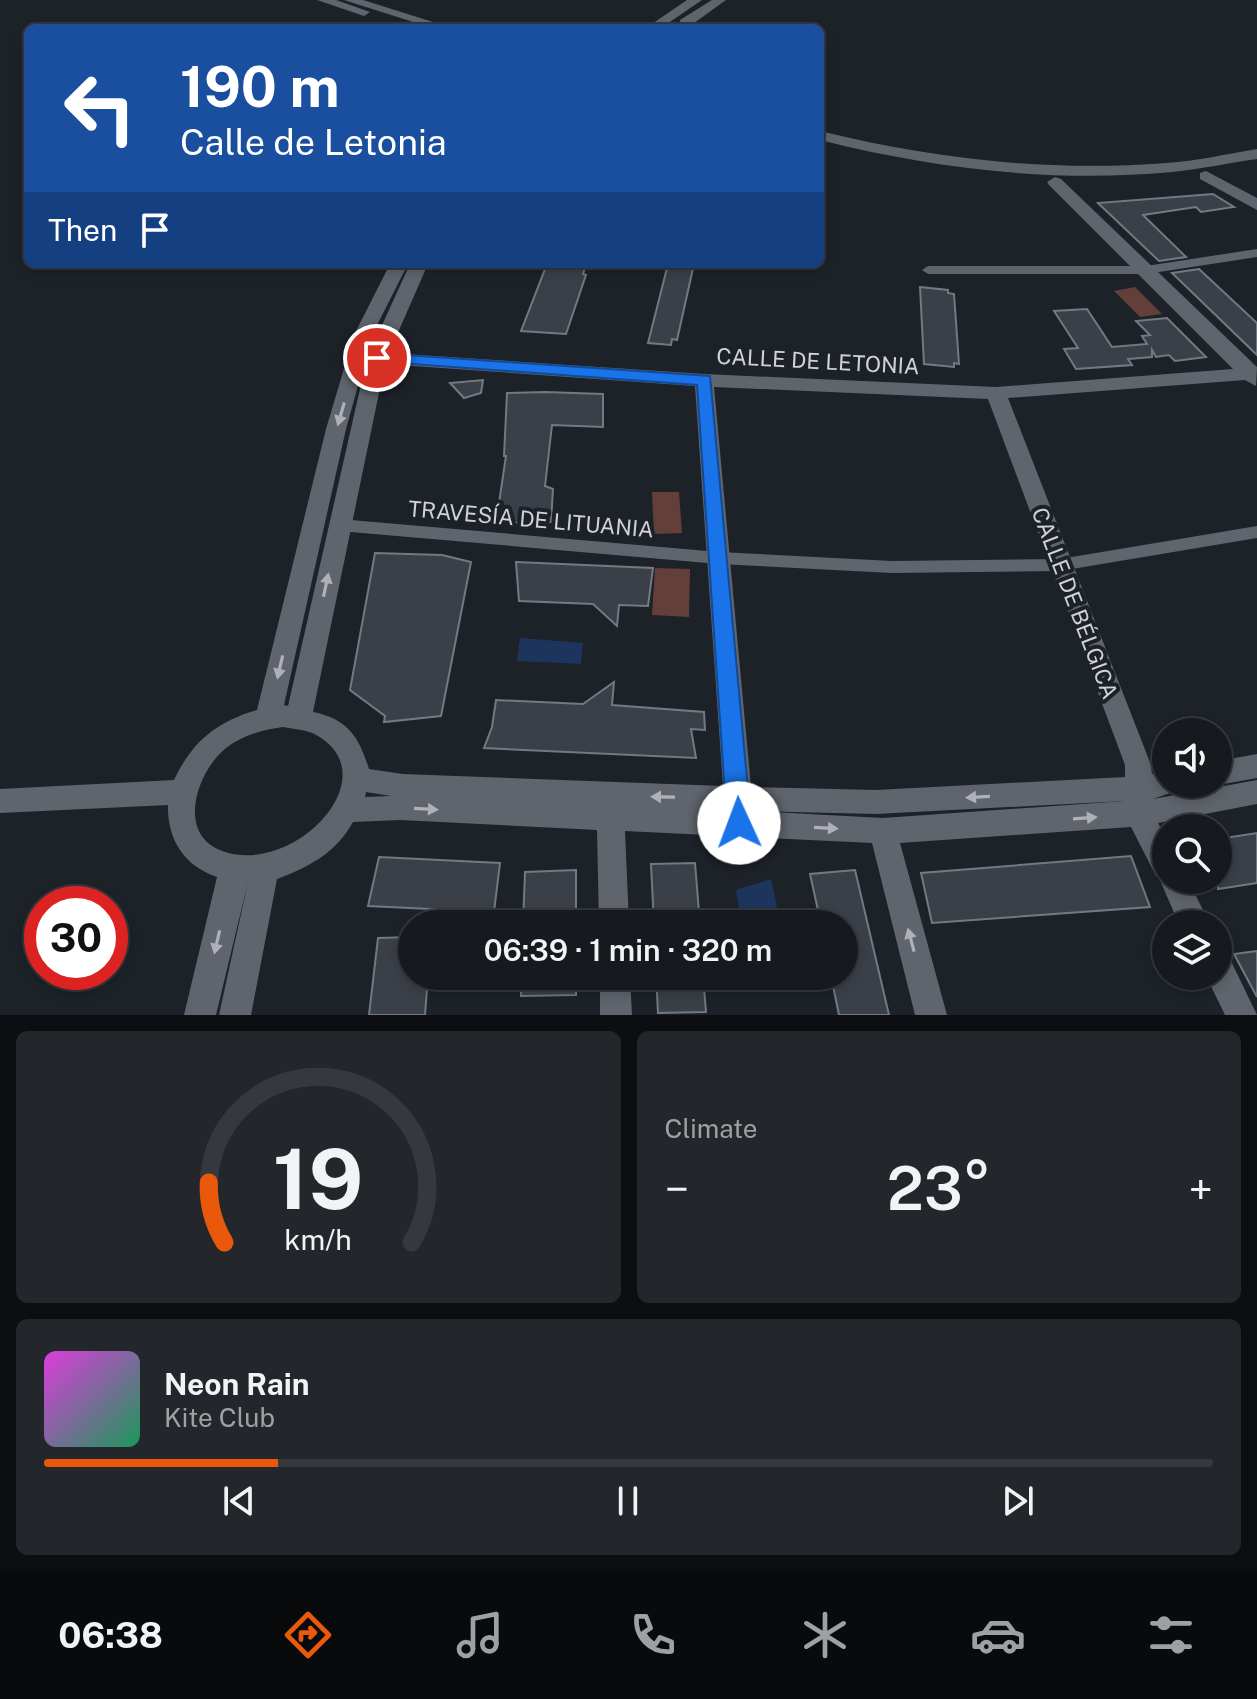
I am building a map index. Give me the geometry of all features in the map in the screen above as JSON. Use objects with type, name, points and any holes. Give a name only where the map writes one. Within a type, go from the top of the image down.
[{"type":"street","points":[[323,0],[403,24]]},
{"type":"street","points":[[350,0],[432,24]]},
{"type":"street","points":[[658,24],[696,0]]},
{"type":"street","points":[[683,24],[720,0]]},
{"type":"street","points":[[824,136],[899,154],[1034,171],[1170,168],[1257,154]]},
{"type":"street","points":[[824,148],[957,175],[1055,182],[1139,182],[1257,168]]},
{"type":"street","points":[[1206,176],[1257,205]]},
{"type":"street","points":[[1055,182],[1255,376]]},
{"type":"street","points":[[928,270],[1146,270],[1257,253]]},
{"type":"street","points":[[268,718],[336,429],[363,335],[397,268]]},
{"type":"street","points":[[299,717],[377,358],[417,268]]},
{"type":"street","name":"CALLE DE LETONIA","points":[[377,358],[704,380],[996,393],[1255,376]]},
{"type":"street","points":[[704,380],[739,811]]},
{"type":"street","name":"CALLE DE BÉLGICA","points":[[996,393],[1148,795]]},
{"type":"street","name":"TRAVESÍA DE LITUANIA","points":[[339,525],[719,558],[892,567],[1060,565],[1257,532]]},
{"type":"street","points":[[299,717],[322,723],[342,737],[353,756],[357,779],[348,810],[334,830],[315,848],[291,861],[265,868],[234,868],[207,859],[188,841],[179,818],[181,792],[193,766],[213,744],[239,727],[268,718],[299,717]]},
{"type":"street","points":[[1232,770],[1257,766]]},
{"type":"street","points":[[357,779],[403,786],[739,811],[883,831],[1148,795]]},
{"type":"street","points":[[0,801],[181,792]]},
{"type":"street","points":[[348,810],[400,808],[611,818],[876,802],[1257,792]]},
{"type":"street","points":[[611,818],[614,910]]},
{"type":"street","points":[[883,831],[931,1015]]},
{"type":"street","points":[[200,1015],[234,868]]},
{"type":"street","points":[[235,1015],[265,868]]},
{"type":"street","points":[[615,990],[616,1015]]},
{"type":"street","points":[[1229,990],[1242,1015]]},
{"type":"shaded area","points":[[1135,287],[1162,314],[1140,317],[1114,291]]},
{"type":"shaded area","points":[[652,492],[679,492],[682,533],[654,534]]},
{"type":"shaded area","points":[[655,568],[690,569],[689,617],[652,615]]},
{"type":"water","points":[[520,638],[583,643],[581,664],[517,661]]},
{"type":"water","points":[[771,879],[777,907],[739,910],[736,890]]},
{"type":"building","points":[[1213,194],[1234,207],[1201,212],[1196,207],[1143,215],[1186,257],[1159,261],[1098,203]]},
{"type":"building","points":[[545,268],[585,268],[583,274],[586,275],[566,334],[521,331]]},
{"type":"building","points":[[667,268],[693,268],[677,340],[672,339],[671,345],[648,343]]},
{"type":"building","points":[[1199,269],[1257,323],[1257,355],[1172,273]]},
{"type":"building","points":[[920,287],[948,290],[948,293],[954,294],[959,364],[954,363],[954,367],[924,364]]},
{"type":"building","points":[[1087,309],[1112,347],[1147,344],[1142,336],[1150,335],[1136,321],[1167,318],[1206,357],[1175,361],[1169,355],[1156,357],[1152,350],[1152,357],[1128,359],[1132,365],[1076,369],[1064,349],[1078,348],[1054,311]]},
{"type":"building","points":[[483,380],[481,393],[464,398],[450,383]]},
{"type":"building","points":[[507,393],[603,394],[603,427],[552,425],[545,486],[553,489],[551,522],[496,523],[506,456]]},
{"type":"building","points":[[375,553],[442,555],[471,562],[441,716],[384,722],[385,716],[350,690]]},
{"type":"building","points":[[516,562],[653,568],[648,606],[619,605],[617,626],[593,604],[519,601]]},
{"type":"building","points":[[614,682],[612,705],[704,712],[705,730],[691,729],[696,758],[484,748],[492,727],[496,700],[583,704]]},
{"type":"building","points":[[1257,833],[1257,883],[1232,887],[1232,837]]},
{"type":"building","points":[[1131,856],[1150,907],[932,923],[921,873]]},
{"type":"building","points":[[379,857],[500,863],[494,910],[368,906]]},
{"type":"building","points":[[695,863],[699,910],[653,910],[651,864]]},
{"type":"building","points":[[576,870],[576,910],[524,910],[525,872]]},
{"type":"building","points":[[855,870],[889,1015],[839,1015],[834,990],[858,990],[858,910],[818,910],[810,874]]},
{"type":"building","points":[[398,937],[398,990],[427,990],[425,1015],[369,1015],[378,938]]},
{"type":"building","points":[[1257,951],[1257,997],[1234,954]]},
{"type":"building","points":[[521,990],[576,990],[576,995],[521,996]]},
{"type":"building","points":[[657,990],[704,990],[706,1012],[658,1013]]},
{"type":"route","points":[[377,358],[400,357],[704,380],[739,823]]}]
